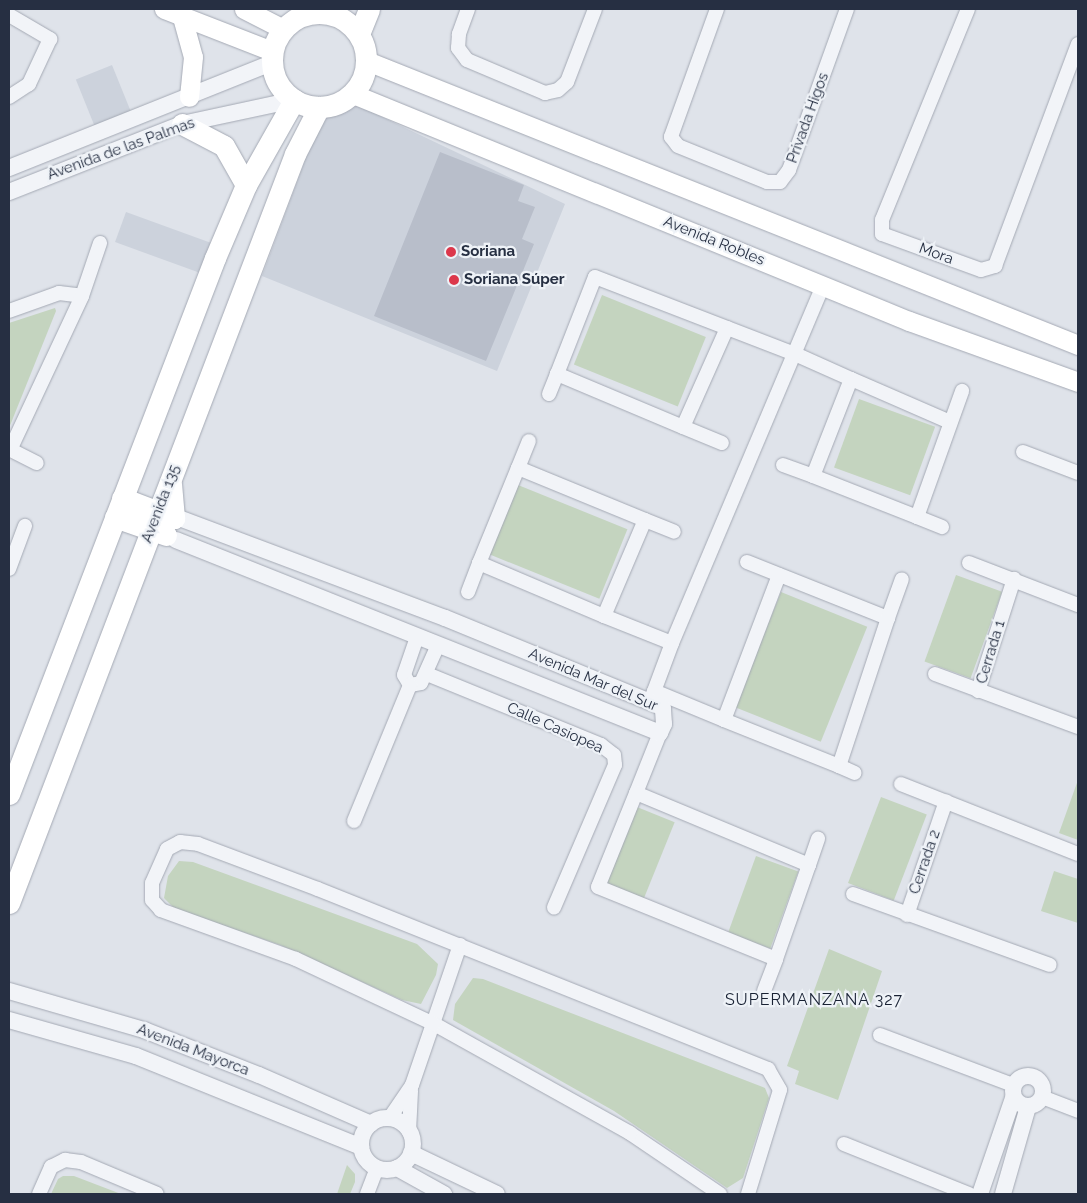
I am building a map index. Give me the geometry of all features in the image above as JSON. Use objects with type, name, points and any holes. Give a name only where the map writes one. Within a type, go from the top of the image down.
[{"type":"main road","points":[[164,9],[272,57]]},
{"type":"main road","points":[[244,9],[283,29]]},
{"type":"main road","points":[[359,34],[369,9]]},
{"type":"main road","points":[[323,11],[343,19],[359,34],[367,61],[363,78],[353,94],[337,104],[319,107],[294,100],[280,87],[272,57],[283,29],[303,15],[323,11]]},
{"type":"main road","points":[[182,17],[193,56],[189,97]]},
{"type":"main road","points":[[367,61],[1078,345]]},
{"type":"main road","name":"Avenida Robles","points":[[353,94],[909,321],[1078,382]]},
{"type":"main road","points":[[9,794],[118,507],[246,185],[294,100]]},
{"type":"main road","name":"Avenida 135","points":[[9,903],[141,555],[168,525],[171,476],[295,154],[319,107]]},
{"type":"main road","points":[[174,127],[224,146],[246,185]]},
{"type":"main road","points":[[237,209],[269,222]]},
{"type":"main road","points":[[118,507],[168,525]]},
{"type":"street","points":[[468,9],[459,34],[458,48],[467,60],[545,93],[558,90],[567,82],[595,9]]},
{"type":"street","name":"Privada Higos","points":[[718,9],[671,136],[678,146],[767,182],[780,182],[789,170],[847,9]]},
{"type":"street","name":"Mora","points":[[968,9],[882,220],[882,234],[981,270],[995,266],[1078,44]]},
{"type":"street","points":[[9,15],[50,39],[29,84],[9,97]]},
{"type":"street","name":"Avenida de las Palmas","points":[[9,168],[189,97],[272,57]]},
{"type":"street","name":"Avenida de las Palmas","points":[[9,192],[174,127],[294,100]]},
{"type":"street","points":[[158,110],[174,127]]},
{"type":"street","points":[[124,124],[133,143]]},
{"type":"street","points":[[37,463],[9,450],[82,296],[100,243]]},
{"type":"street","points":[[549,394],[594,277],[795,354],[950,422]]},
{"type":"street","points":[[823,286],[672,643],[652,696],[724,720],[855,773]]},
{"type":"street","points":[[9,311],[59,293],[82,296]]},
{"type":"street","points":[[683,427],[727,328]]},
{"type":"street","points":[[557,374],[722,443]]},
{"type":"street","points":[[813,476],[851,379]]},
{"type":"street","points":[[917,517],[962,391]]},
{"type":"street","points":[[468,592],[529,441]]},
{"type":"street","points":[[1023,452],[1078,473]]},
{"type":"street","points":[[783,465],[942,527]]},
{"type":"street","points":[[518,468],[674,532]]},
{"type":"street","points":[[604,616],[645,520]]},
{"type":"street","name":"Avenida Mar del Sur","points":[[168,525],[417,607],[652,696],[663,708],[665,714],[660,733],[412,635],[168,525]]},
{"type":"street","points":[[9,569],[25,526]]},
{"type":"street","points":[[747,562],[888,618]]},
{"type":"street","points":[[479,564],[672,643]]},
{"type":"street","points":[[969,564],[1014,579],[1078,605]]},
{"type":"street","points":[[724,720],[779,575]]},
{"type":"street","points":[[839,766],[902,579]]},
{"type":"street","name":"Cerrada 1","points":[[1014,579],[978,691],[1078,727]]},
{"type":"street","points":[[410,685],[404,675],[417,607]]},
{"type":"street","points":[[410,685],[421,683],[427,674],[438,645]]},
{"type":"street","name":"Calle Casiopea","points":[[427,674],[601,745],[614,755],[616,765],[554,907]]},
{"type":"street","points":[[934,674],[978,691]]},
{"type":"street","points":[[354,820],[410,685]]},
{"type":"street","points":[[660,733],[598,887],[776,959]]},
{"type":"street","points":[[901,784],[1078,854]]},
{"type":"street","points":[[636,793],[809,866]]},
{"type":"street","name":"Cerrada 2","points":[[907,915],[946,801]]},
{"type":"street","points":[[764,991],[818,839]]},
{"type":"street","points":[[720,1194],[630,1133],[434,1024],[296,959],[161,910],[152,900],[152,883],[167,849],[180,842],[198,844],[460,945],[768,1069],[776,1078],[780,1090],[748,1194]]},
{"type":"street","points":[[854,894],[907,915],[1050,965]]},
{"type":"street","points":[[389,1119],[412,1085],[460,945]]},
{"type":"street","points":[[9,991],[14,1003],[9,1015]]},
{"type":"street","name":"Avenida Mayorca","points":[[9,991],[144,1030],[259,1075],[372,1124]]},
{"type":"street","name":"Avenida Mayorca","points":[[9,1020],[136,1056],[361,1147]]},
{"type":"street","points":[[880,1035],[1013,1091],[1028,1107]]},
{"type":"street","points":[[980,1194],[1013,1091],[1020,1078],[1036,1078],[1042,1086],[1042,1097],[1036,1104],[1028,1107]]},
{"type":"street","points":[[397,1168],[411,1153],[412,1085]]},
{"type":"street","points":[[1042,1097],[1078,1111]]},
{"type":"street","points":[[1003,1194],[1028,1107]]},
{"type":"street","points":[[410,1132],[401,1123],[389,1119],[372,1124],[362,1138],[361,1147],[366,1160],[377,1168],[397,1168],[444,1194]]},
{"type":"street","points":[[844,1144],[969,1194]]},
{"type":"street","points":[[411,1153],[497,1194]]},
{"type":"street","points":[[39,1194],[51,1167],[65,1160],[81,1162],[157,1194]]},
{"type":"street","points":[[367,1194],[377,1168]]},
{"type":"shaded area","points":[[112,65],[132,115],[96,130],[76,80]]},
{"type":"shaded area","points":[[357,105],[565,204],[497,371],[262,276],[322,115],[337,114]]},
{"type":"shaded area","points":[[126,212],[211,243],[200,273],[115,242]]},
{"type":"green space","points":[[602,295],[706,337],[678,406],[574,365]]},
{"type":"green space","points":[[55,308],[56,311],[9,428],[9,323]]},
{"type":"green space","points":[[859,399],[935,427],[910,495],[834,468]]},
{"type":"green space","points":[[518,485],[627,529],[599,599],[490,555]]},
{"type":"green space","points":[[956,575],[1002,592],[971,678],[925,661]]},
{"type":"green space","points":[[781,592],[867,627],[821,742],[735,707]]},
{"type":"green space","points":[[1078,780],[1078,840],[1059,833]]},
{"type":"green space","points":[[881,797],[927,815],[894,900],[848,883]]},
{"type":"green space","points":[[632,805],[675,822],[644,898],[601,881]]},
{"type":"green space","points":[[756,856],[798,871],[770,948],[728,933]]},
{"type":"green space","points":[[179,861],[193,862],[417,944],[438,964],[436,975],[421,1004],[402,1000],[280,945],[175,909],[164,898],[168,876]]},
{"type":"green space","points":[[1054,871],[1078,879],[1078,923],[1041,911]]},
{"type":"green space","points":[[829,949],[882,971],[838,1100],[795,1084],[799,1071],[787,1066]]},
{"type":"green space","points":[[473,978],[483,979],[765,1088],[769,1098],[743,1178],[727,1188],[614,1111],[453,1020],[455,1004]]},
{"type":"green space","points":[[347,1165],[355,1174],[355,1182],[350,1194],[337,1194]]},
{"type":"green space","points":[[63,1176],[74,1176],[121,1194],[51,1194],[58,1179]]},
{"type":"building","name":"Soriana Súper","points":[[440,152],[524,185],[518,201],[535,207],[522,239],[534,244],[486,361],[374,316]]},
{"type":"place","name":"Soriana","points":[[451,252]]},
{"type":"place","name":"Soriana Súper","points":[[454,280]]},
{"type":"district","name":"SUPERMANZANA 327","points":[[814,1000]]}]
